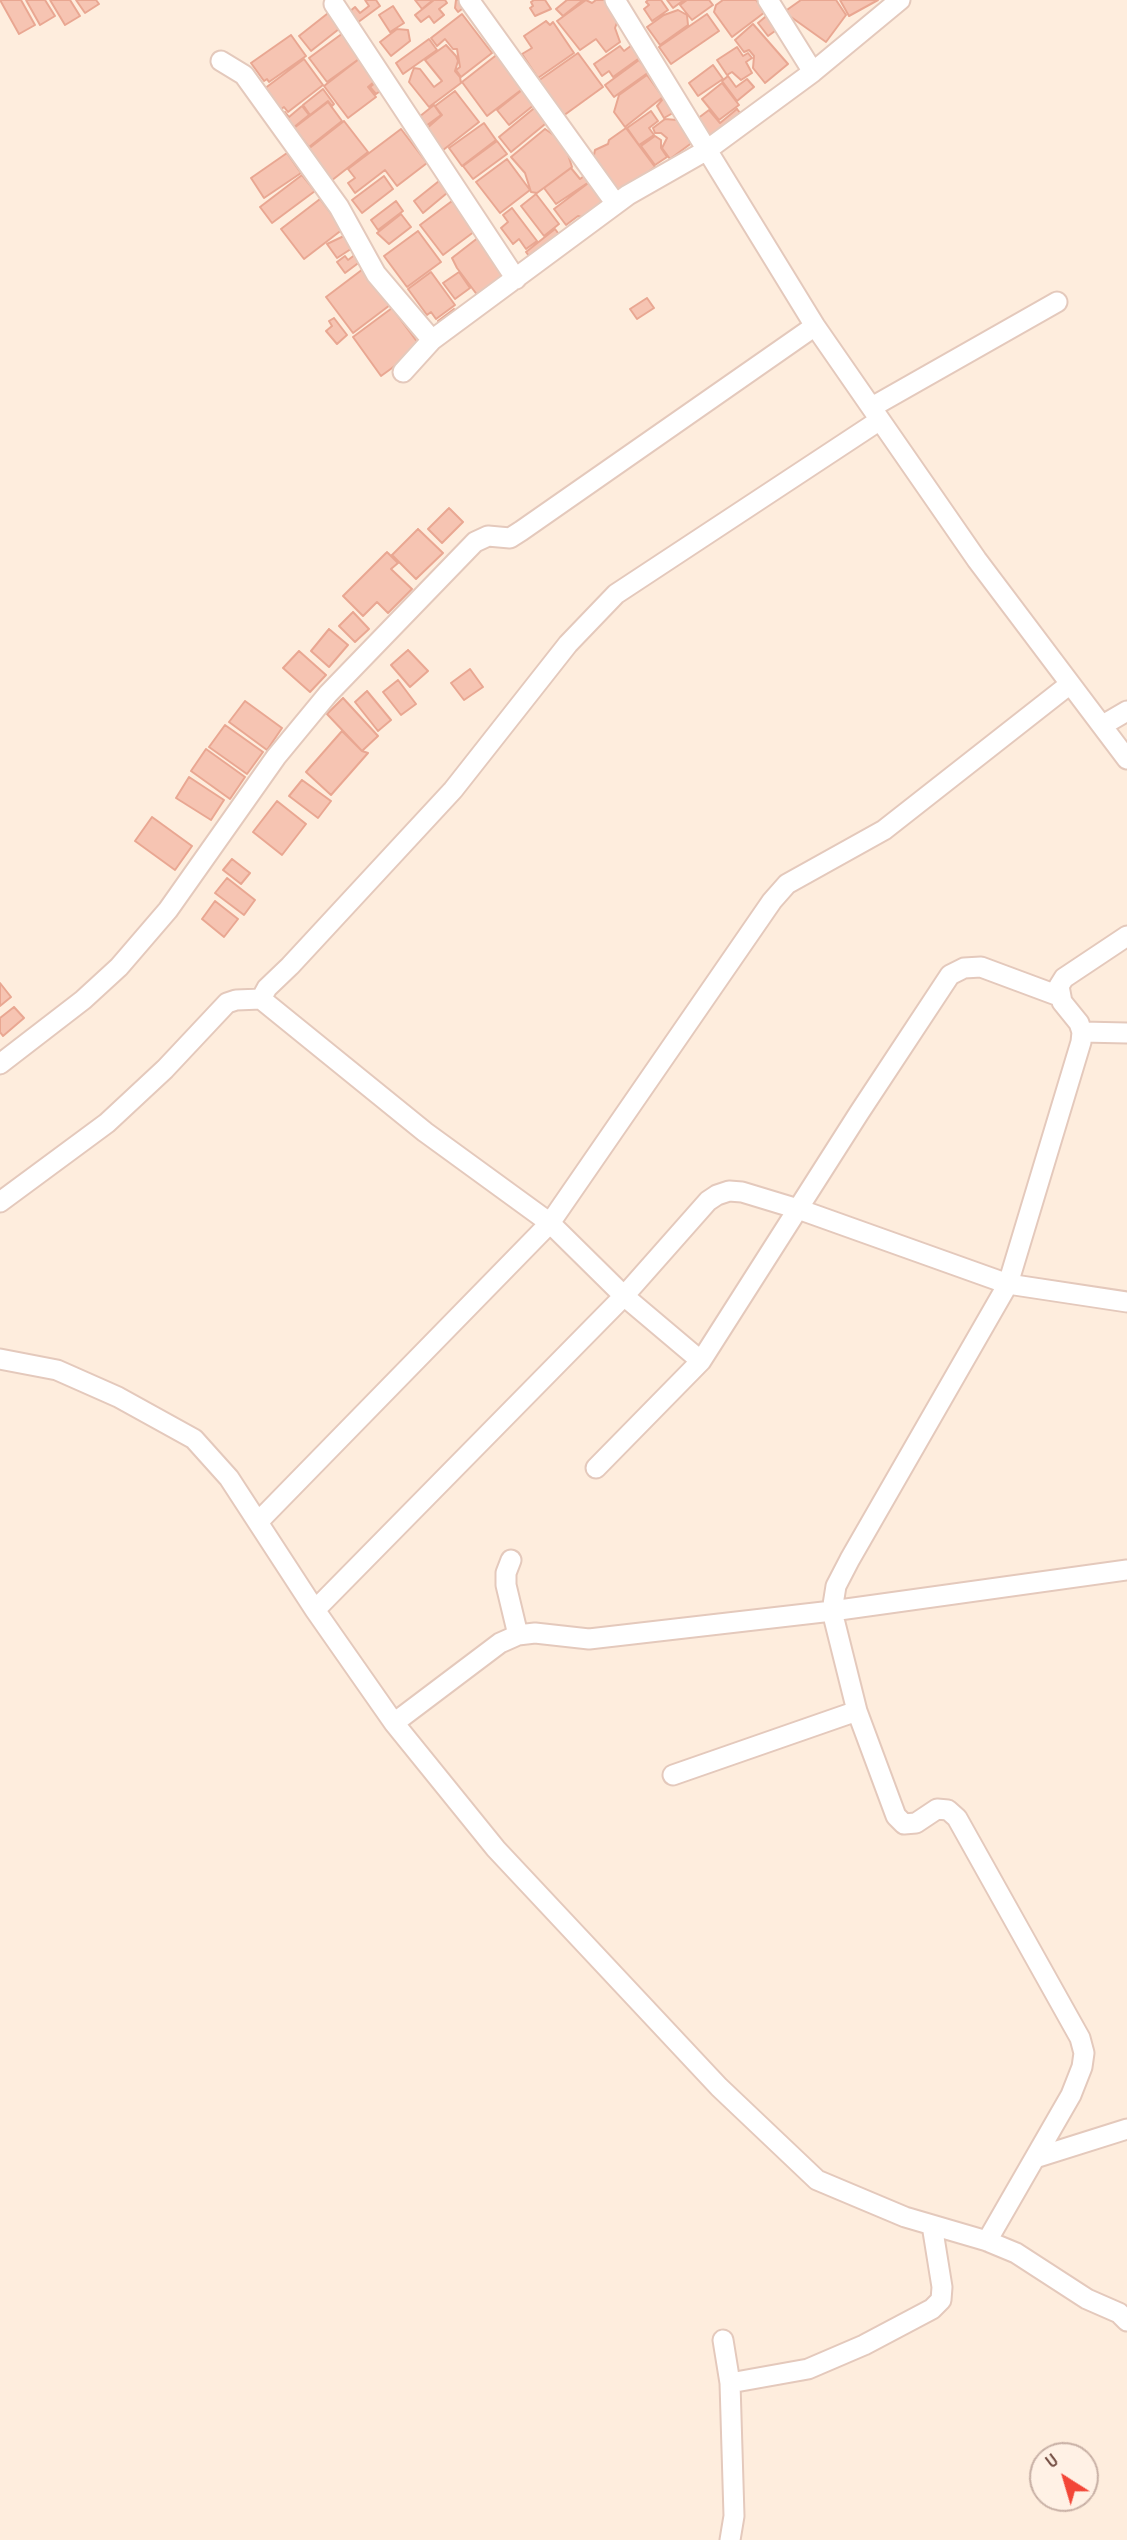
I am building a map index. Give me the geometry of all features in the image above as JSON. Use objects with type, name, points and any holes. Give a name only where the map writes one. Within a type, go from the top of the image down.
[{"type":"street","points":[[469,0],[616,204]]},
{"type":"street","points":[[615,0],[815,326],[977,560],[1127,759]]},
{"type":"street","points":[[768,0],[813,72]]},
{"type":"street","points":[[403,372],[432,340],[628,195],[707,150],[813,72],[900,0]]},
{"type":"street","points":[[334,4],[516,279]]},
{"type":"street","points":[[221,61],[244,75],[338,207],[376,274],[432,340]]},
{"type":"street","points":[[261,999],[267,988],[453,790],[568,644],[617,594],[876,414],[1057,302]]},
{"type":"street","points":[[0,1064],[82,1000],[119,967],[168,910],[275,757],[328,694],[475,542],[488,536],[510,537],[521,531],[815,326]]},
{"type":"street","points":[[258,1522],[550,1223],[787,884],[884,830],[1070,684]]},
{"type":"street","points":[[1103,725],[1127,711]]},
{"type":"street","points":[[1059,996],[1059,986],[1064,978],[1127,936]]},
{"type":"street","points":[[596,1468],[701,1361],[950,975],[964,968],[981,967],[1059,996],[1079,1023],[1081,1042],[1008,1284],[850,1559],[836,1586],[832,1611],[857,1711],[896,1816],[905,1824],[916,1823],[937,1809],[948,1810],[957,1818],[1080,2038],[1084,2053],[1078,2080],[987,2241]]},
{"type":"street","points":[[0,1202],[107,1123],[164,1069],[227,1003],[261,999],[425,1132],[550,1223],[624,1296],[701,1361]]},
{"type":"street","points":[[1082,1032],[1127,1034]]},
{"type":"street","points":[[315,1610],[624,1296],[708,1201],[717,1195],[729,1191],[742,1192],[798,1209],[1008,1284],[1127,1302]]},
{"type":"street","points":[[0,1359],[57,1370],[118,1397],[194,1439],[229,1478],[315,1610],[394,1723],[496,1849],[719,2087],[817,2180],[905,2217],[987,2241],[1016,2253],[1087,2299],[1119,2313],[1127,2321]]},
{"type":"street","points":[[510,1560],[506,1585],[517,1635]]},
{"type":"street","points":[[394,1723],[500,1643],[517,1635],[535,1633],[589,1639],[832,1611],[1127,1570]]},
{"type":"street","points":[[673,1775],[857,1711]]},
{"type":"street","points":[[1035,2158],[1127,2129]]},
{"type":"street","points":[[730,2384],[808,2369],[864,2345],[932,2309],[941,2300],[942,2287],[932,2225]]},
{"type":"street","points":[[723,2340],[730,2384],[734,2516],[730,2540]]},
{"type":"building","points":[[0,0],[21,0],[35,25],[19,34]]},
{"type":"building","points":[[26,0],[45,0],[55,16],[40,25]]},
{"type":"building","points":[[50,0],[70,0],[80,16],[65,25]]},
{"type":"building","points":[[76,0],[96,0],[99,4],[85,13]]},
{"type":"building","points":[[365,0],[376,0],[380,6],[357,23],[349,12],[355,7],[360,13],[369,6]]},
{"type":"building","points":[[415,0],[433,0],[422,9]]},
{"type":"building","points":[[434,0],[445,0],[447,3],[439,9],[444,15],[434,23],[429,16],[421,22],[415,15]]},
{"type":"building","points":[[456,0],[468,0],[470,3],[458,12],[455,8]]},
{"type":"building","points":[[534,0],[545,0],[551,9],[535,16],[530,8]]},
{"type":"building","points":[[567,0],[583,0],[563,16],[556,9]]},
{"type":"building","points":[[586,0],[592,3],[605,0],[619,17],[615,28],[620,42],[606,52],[596,39],[580,50],[557,21]]},
{"type":"building","points":[[661,0],[668,10],[652,21],[644,9],[649,5],[646,2]]},
{"type":"building","points":[[667,0],[684,0],[673,8]]},
{"type":"building","points":[[687,0],[709,0],[713,5],[692,20],[680,5]]},
{"type":"building","points":[[723,0],[756,0],[765,12],[732,37],[714,12],[716,5]]},
{"type":"building","points":[[801,0],[836,0],[846,15],[826,42],[784,12]]},
{"type":"building","points":[[840,0],[878,0],[849,16]]},
{"type":"building","points":[[393,6],[404,23],[390,32],[379,15]]},
{"type":"building","points":[[332,10],[344,25],[311,51],[299,36]]},
{"type":"building","points":[[678,10],[687,15],[688,25],[660,45],[647,27],[664,15]]},
{"type":"building","points":[[771,12],[782,26],[768,36],[758,23]]},
{"type":"building","points":[[462,14],[492,53],[461,77],[456,70],[460,67],[457,49],[453,49],[445,39],[437,46],[431,38]]},
{"type":"building","points":[[707,14],[719,31],[671,64],[659,47]]},
{"type":"building","points":[[546,21],[550,25],[553,22],[574,53],[538,78],[522,54],[532,48],[524,36]]},
{"type":"building","points":[[753,24],[788,64],[765,83],[753,68],[754,56],[749,50],[744,52],[735,40]]},
{"type":"building","points":[[397,29],[408,30],[410,41],[391,56],[380,42]]},
{"type":"building","points":[[343,33],[363,56],[327,82],[309,58]]},
{"type":"building","points":[[291,35],[306,56],[269,82],[267,79],[264,81],[251,63]]},
{"type":"building","points":[[429,39],[437,50],[403,74],[396,63]]},
{"type":"building","points":[[636,42],[645,54],[613,77],[609,71],[602,76],[594,64],[620,46],[624,51]]},
{"type":"building","points":[[446,45],[458,61],[455,71],[461,83],[429,107],[409,82],[414,68],[420,69],[434,87],[442,81],[425,60]]},
{"type":"building","points":[[737,47],[743,56],[748,53],[752,58],[746,62],[752,73],[741,80],[732,72],[727,75],[717,60]]},
{"type":"building","points":[[499,53],[525,87],[487,116],[462,82]]},
{"type":"building","points":[[578,53],[603,87],[563,116],[538,81]]},
{"type":"building","points":[[304,59],[323,85],[288,112],[284,107],[280,110],[264,89]]},
{"type":"building","points":[[359,59],[375,81],[368,87],[376,97],[348,118],[324,86]]},
{"type":"building","points":[[639,60],[649,72],[614,97],[605,85]]},
{"type":"building","points":[[713,65],[723,79],[698,96],[689,83]]},
{"type":"building","points":[[647,75],[663,97],[625,127],[614,112],[619,95]]},
{"type":"building","points":[[728,76],[736,87],[747,79],[754,87],[737,101],[722,81]]},
{"type":"building","points":[[380,79],[386,87],[376,94],[370,87]]},
{"type":"building","points":[[722,83],[739,105],[719,120],[702,99]]},
{"type":"building","points":[[323,89],[334,104],[332,106],[328,101],[310,115],[303,105]]},
{"type":"building","points":[[522,90],[534,105],[509,125],[497,110]]},
{"type":"building","points":[[455,91],[479,122],[438,154],[425,130],[442,115],[435,106]]},
{"type":"building","points":[[666,95],[680,109],[664,118],[657,106]]},
{"type":"building","points":[[328,102],[342,121],[309,147],[294,128]]},
{"type":"building","points":[[434,105],[441,115],[426,126],[419,117]]},
{"type":"building","points":[[538,105],[550,120],[511,152],[499,137]]},
{"type":"building","points":[[302,106],[309,115],[293,128],[278,118],[285,112],[289,117]]},
{"type":"building","points":[[737,109],[744,118],[713,141],[697,119],[709,110],[720,123]]},
{"type":"building","points":[[651,111],[658,121],[649,128],[654,135],[639,145],[627,128]]},
{"type":"building","points":[[665,119],[677,120],[693,142],[670,159],[662,148],[667,138],[661,133],[655,133],[653,128]]},
{"type":"building","points":[[344,121],[368,152],[331,181],[307,150]]},
{"type":"building","points":[[484,123],[496,140],[462,166],[449,148]]},
{"type":"building","points":[[626,128],[655,167],[615,196],[592,165],[595,150],[608,144],[609,140]]},
{"type":"building","points":[[401,129],[427,163],[397,186],[385,170],[355,193],[348,183],[355,178],[348,169]]},
{"type":"building","points":[[545,129],[564,142],[572,167],[537,193],[531,192],[525,173],[511,157]]},
{"type":"building","points":[[655,136],[661,140],[661,148],[667,157],[655,165],[641,146]]},
{"type":"building","points":[[497,141],[507,154],[473,179],[463,166]]},
{"type":"building","points":[[287,153],[301,173],[264,198],[251,178]]},
{"type":"building","points":[[507,159],[530,190],[500,213],[476,182]]},
{"type":"building","points":[[571,168],[580,179],[584,176],[589,182],[556,204],[544,188]]},
{"type":"building","points":[[302,175],[315,191],[272,223],[260,207]]},
{"type":"building","points":[[384,176],[393,189],[362,213],[352,200]]},
{"type":"building","points":[[444,177],[453,188],[423,213],[414,201]]},
{"type":"building","points":[[591,181],[606,200],[566,225],[554,209]]},
{"type":"building","points":[[536,194],[559,224],[544,236],[521,206]]},
{"type":"building","points":[[320,199],[343,229],[304,259],[281,229]]},
{"type":"building","points":[[396,201],[403,211],[378,230],[371,220]]},
{"type":"building","points":[[452,201],[475,231],[443,255],[420,225]]},
{"type":"building","points":[[512,208],[537,241],[526,249],[519,239],[513,244],[501,228],[508,222],[503,215]]},
{"type":"building","points":[[401,214],[411,227],[389,244],[377,233]]},
{"type":"building","points":[[555,229],[561,237],[532,260],[526,252]]},
{"type":"building","points":[[418,231],[441,262],[407,287],[384,256]]},
{"type":"building","points":[[346,235],[354,247],[337,258],[327,244]]},
{"type":"building","points":[[479,237],[502,266],[504,281],[481,300],[452,258]]},
{"type":"building","points":[[356,254],[361,261],[345,273],[337,262],[345,256],[348,260]]},
{"type":"building","points":[[363,269],[390,305],[353,333],[326,297]]},
{"type":"building","points":[[431,272],[455,305],[436,319],[431,312],[427,315],[408,289]]},
{"type":"building","points":[[459,272],[470,288],[455,299],[443,283]]},
{"type":"building","points":[[647,298],[654,308],[637,319],[630,309]]},
{"type":"building","points":[[392,308],[421,347],[381,376],[353,337]]},
{"type":"building","points":[[454,309],[458,315],[442,326],[438,321]]},
{"type":"building","points":[[334,318],[347,335],[337,344],[326,331],[332,326],[329,321]]},
{"type":"building","points":[[449,508],[463,522],[442,543],[428,529]]},
{"type":"building","points":[[418,529],[443,553],[416,579],[392,555]]},
{"type":"building","points":[[387,552],[398,563],[391,569],[412,589],[388,613],[377,602],[363,616],[343,596]]},
{"type":"building","points":[[353,612],[369,629],[355,642],[339,626]]},
{"type":"building","points":[[329,629],[348,645],[329,667],[311,651]]},
{"type":"building","points":[[408,650],[428,671],[410,687],[391,665]]},
{"type":"building","points":[[299,651],[326,675],[310,692],[283,668]]},
{"type":"building","points":[[470,669],[483,687],[464,700],[451,683]]},
{"type":"building","points":[[398,680],[416,704],[401,715],[383,692]]},
{"type":"building","points":[[367,691],[391,720],[378,731],[355,702]]},
{"type":"building","points":[[343,698],[378,736],[362,751],[327,714]]},
{"type":"building","points":[[245,701],[282,728],[267,750],[229,722]]},
{"type":"building","points":[[225,725],[263,752],[247,774],[209,747]]},
{"type":"building","points":[[342,731],[362,751],[368,753],[331,795],[306,772]]},
{"type":"building","points":[[206,749],[245,777],[230,799],[191,771]]},
{"type":"building","points":[[189,777],[224,800],[211,820],[176,798]]},
{"type":"building","points":[[302,780],[331,801],[318,818],[289,796]]},
{"type":"building","points":[[277,801],[306,824],[282,855],[253,832]]},
{"type":"building","points":[[152,817],[192,846],[175,870],[135,841]]},
{"type":"building","points":[[232,859],[250,873],[241,884],[223,870]]},
{"type":"building","points":[[227,878],[255,900],[244,915],[215,893]]},
{"type":"building","points":[[215,901],[238,919],[224,937],[202,919]]},
{"type":"building","points":[[0,983],[11,997],[0,1006]]},
{"type":"building","points":[[14,1007],[24,1018],[3,1036],[0,1032],[0,1018]]}]
